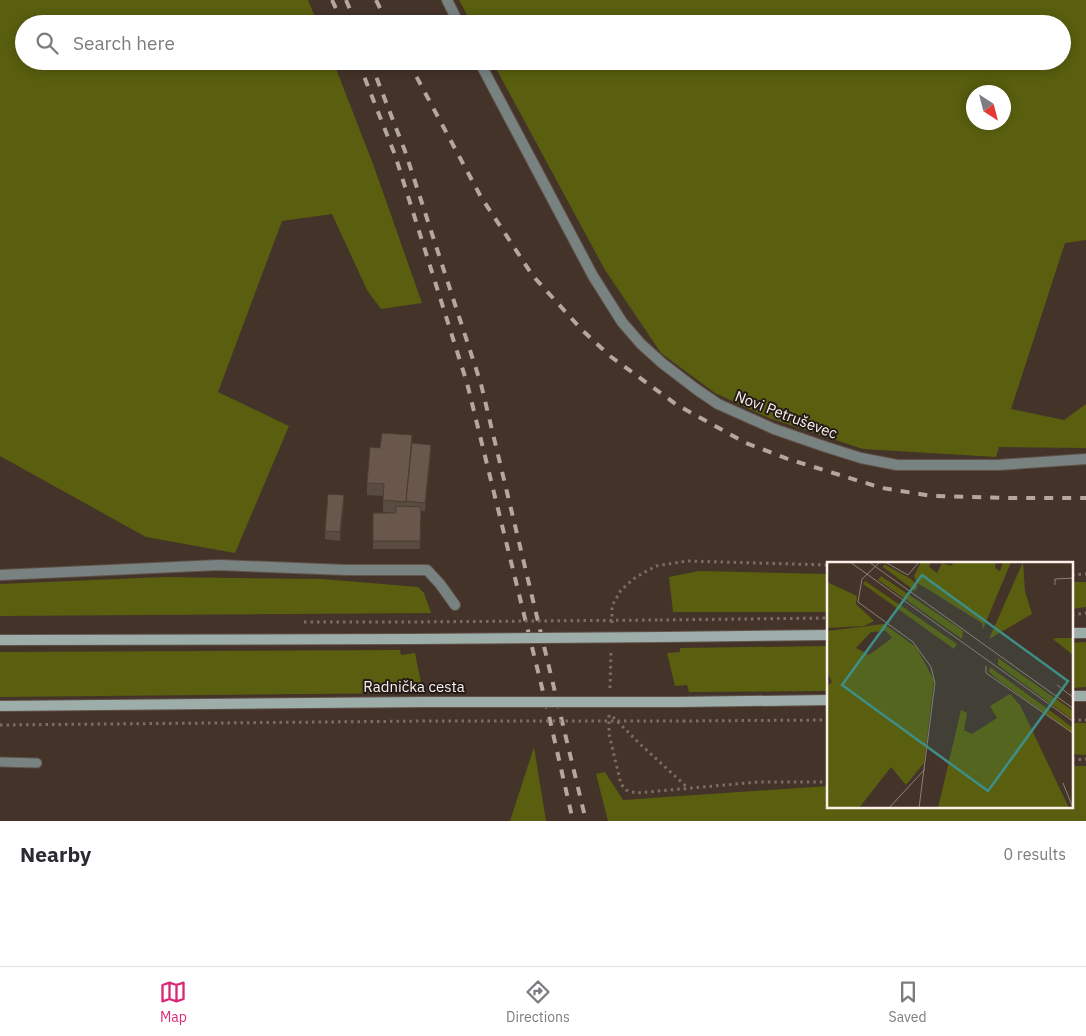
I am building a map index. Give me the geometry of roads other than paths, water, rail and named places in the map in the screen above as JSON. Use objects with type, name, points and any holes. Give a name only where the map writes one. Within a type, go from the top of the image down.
[{"type":"main road","points":[[0,640],[827,635]]},
{"type":"main road","name":"Radnička cesta","points":[[0,706],[827,700]]},
{"type":"street","points":[[447,0],[455,15]]},
{"type":"street","name":"Novi Petruševec","points":[[485,70],[593,276],[622,322],[641,344],[662,363],[718,404],[774,429],[826,447],[861,458],[897,465],[998,466],[1086,458]]},
{"type":"street","points":[[0,575],[219,565],[346,570],[427,570],[455,605]]},
{"type":"lane","points":[[0,762],[36,763]]},
{"type":"railway","points":[[332,0],[339,15]]},
{"type":"railway","points":[[346,0],[352,15]]},
{"type":"railway","points":[[376,0],[384,15]]},
{"type":"railway","points":[[362,70],[395,155],[467,383],[573,821]]},
{"type":"railway","points":[[374,70],[405,151],[481,384],[586,821]]},
{"type":"railway","points":[[413,70],[481,197],[533,276],[582,330],[610,356],[677,405],[746,443],[788,459],[882,488],[932,496],[1086,498]]}]
